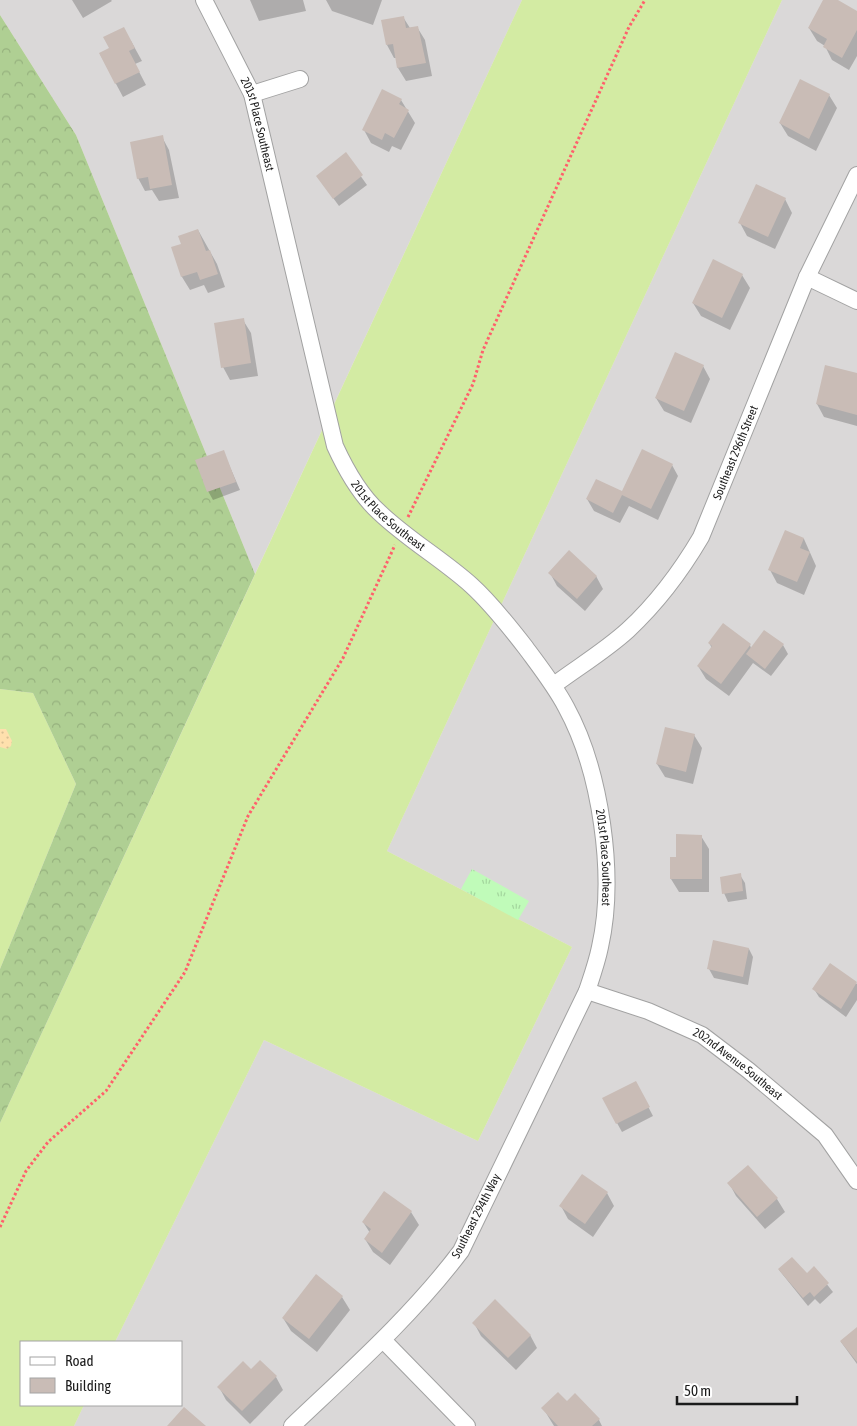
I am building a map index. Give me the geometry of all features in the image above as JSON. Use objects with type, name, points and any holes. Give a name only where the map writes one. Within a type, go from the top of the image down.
[{"type":"street","name":"201st Place Southeast","points":[[204,0],[252,94],[335,446],[344,467],[360,491],[379,512],[472,586],[513,632],[554,686],[578,732],[593,782],[605,846],[606,910],[600,948],[587,991]]},
{"type":"street","points":[[252,94],[300,80]]},
{"type":"street","name":"Southeast 296th Street","points":[[554,686],[626,632],[650,609],[686,563],[701,537],[807,277],[857,175]]},
{"type":"street","points":[[807,277],[857,301]]},
{"type":"street","name":"202nd Avenue Southeast","points":[[587,991],[648,1011],[702,1035],[748,1070],[825,1135],[857,1181]]},
{"type":"street","name":"Southeast 294th Way","points":[[292,1426],[383,1340],[437,1283],[461,1251],[587,991]]},
{"type":"street","points":[[383,1340],[467,1426]]},
{"type":"path","points":[[0,1227],[26,1171],[48,1142],[106,1091],[185,972],[248,816],[343,658],[402,530],[473,384],[483,350],[510,288],[629,27],[645,0]]},
{"type":"shaded area","points":[[0,0],[522,0],[255,574],[76,135],[0,15]]},
{"type":"shaded area","points":[[782,0],[857,0],[857,1426],[74,1426],[84,1406],[182,1406],[182,1341],[115,1341],[264,1040],[478,1141],[572,947],[387,851]]},
{"type":"green space","points":[[522,0],[782,0],[387,851],[572,947],[478,1141],[264,1040],[115,1341],[20,1341],[20,1406],[84,1406],[74,1426],[0,1426],[0,1123]]},
{"type":"green space","points":[[0,15],[76,135],[255,574],[0,1123],[0,969],[76,784],[33,693],[0,689]]},
{"type":"green space","points":[[0,689],[33,693],[76,784],[0,969]]},
{"type":"green space","points":[[472,869],[529,901],[518,920],[461,889]]},
{"type":"sand","points":[[0,729],[6,729],[12,741],[11,746],[7,749],[0,747]]},
{"type":"building","points":[[823,0],[838,0],[857,11],[857,30],[842,58],[823,47],[827,39],[808,28]]},
{"type":"building","points":[[404,16],[406,28],[418,26],[426,63],[397,68],[393,44],[386,45],[381,20]]},
{"type":"building","points":[[124,27],[135,48],[129,51],[140,72],[115,84],[99,53],[109,48],[103,37]]},
{"type":"building","points":[[800,79],[830,94],[809,139],[779,123]]},
{"type":"building","points":[[382,89],[402,99],[399,104],[409,110],[394,138],[385,133],[382,140],[362,130]]},
{"type":"building","points":[[163,135],[172,185],[150,189],[148,177],[137,179],[130,142]]},
{"type":"building","points":[[346,152],[363,175],[333,199],[316,176]]},
{"type":"building","points":[[756,184],[786,198],[768,237],[738,223]]},
{"type":"building","points":[[198,229],[206,251],[210,250],[218,274],[200,280],[197,272],[181,277],[171,247],[181,244],[178,236]]},
{"type":"building","points":[[713,259],[743,274],[722,318],[692,303]]},
{"type":"building","points":[[244,318],[251,363],[221,368],[214,323]]},
{"type":"building","points":[[675,352],[704,365],[684,411],[655,398]]},
{"type":"building","points":[[825,365],[857,373],[857,415],[816,404]]},
{"type":"building","points":[[642,449],[673,464],[651,509],[622,495],[613,513],[586,499],[596,479],[622,491]]},
{"type":"building","points":[[224,450],[236,482],[207,492],[195,460]]},
{"type":"building","points":[[785,530],[804,538],[800,548],[810,552],[797,582],[768,570]]},
{"type":"building","points":[[569,550],[597,576],[577,599],[548,573]]},
{"type":"building","points":[[723,623],[751,644],[721,684],[697,666],[712,646],[708,643]]},
{"type":"building","points":[[764,630],[784,644],[765,669],[746,654]]},
{"type":"building","points":[[665,727],[695,734],[686,772],[656,764]]},
{"type":"building","points":[[676,834],[702,835],[702,879],[670,879],[670,857],[676,857]]},
{"type":"building","points":[[741,873],[743,891],[722,894],[720,877]]},
{"type":"building","points":[[713,940],[749,948],[743,977],[707,969]]},
{"type":"building","points":[[830,963],[857,982],[841,1009],[812,989]]},
{"type":"building","points":[[636,1081],[650,1107],[616,1124],[602,1098]]},
{"type":"building","points":[[748,1165],[778,1198],[757,1217],[727,1183]]},
{"type":"building","points":[[582,1174],[608,1192],[585,1224],[559,1206]]},
{"type":"building","points":[[384,1191],[412,1211],[382,1253],[364,1239],[371,1229],[362,1222]]},
{"type":"building","points":[[792,1257],[807,1273],[814,1266],[829,1283],[814,1297],[810,1292],[803,1298],[778,1269]]},
{"type":"building","points":[[316,1274],[343,1296],[309,1339],[282,1318]]},
{"type":"building","points":[[495,1299],[531,1335],[508,1358],[472,1323]]},
{"type":"building","points":[[857,1327],[857,1362],[840,1341]]},
{"type":"building","points":[[260,1360],[277,1376],[242,1411],[217,1387],[243,1361],[251,1369]]},
{"type":"building","points":[[558,1392],[567,1401],[575,1393],[600,1419],[592,1426],[558,1426],[541,1408]]},
{"type":"building","points":[[184,1407],[206,1426],[167,1426]]}]
